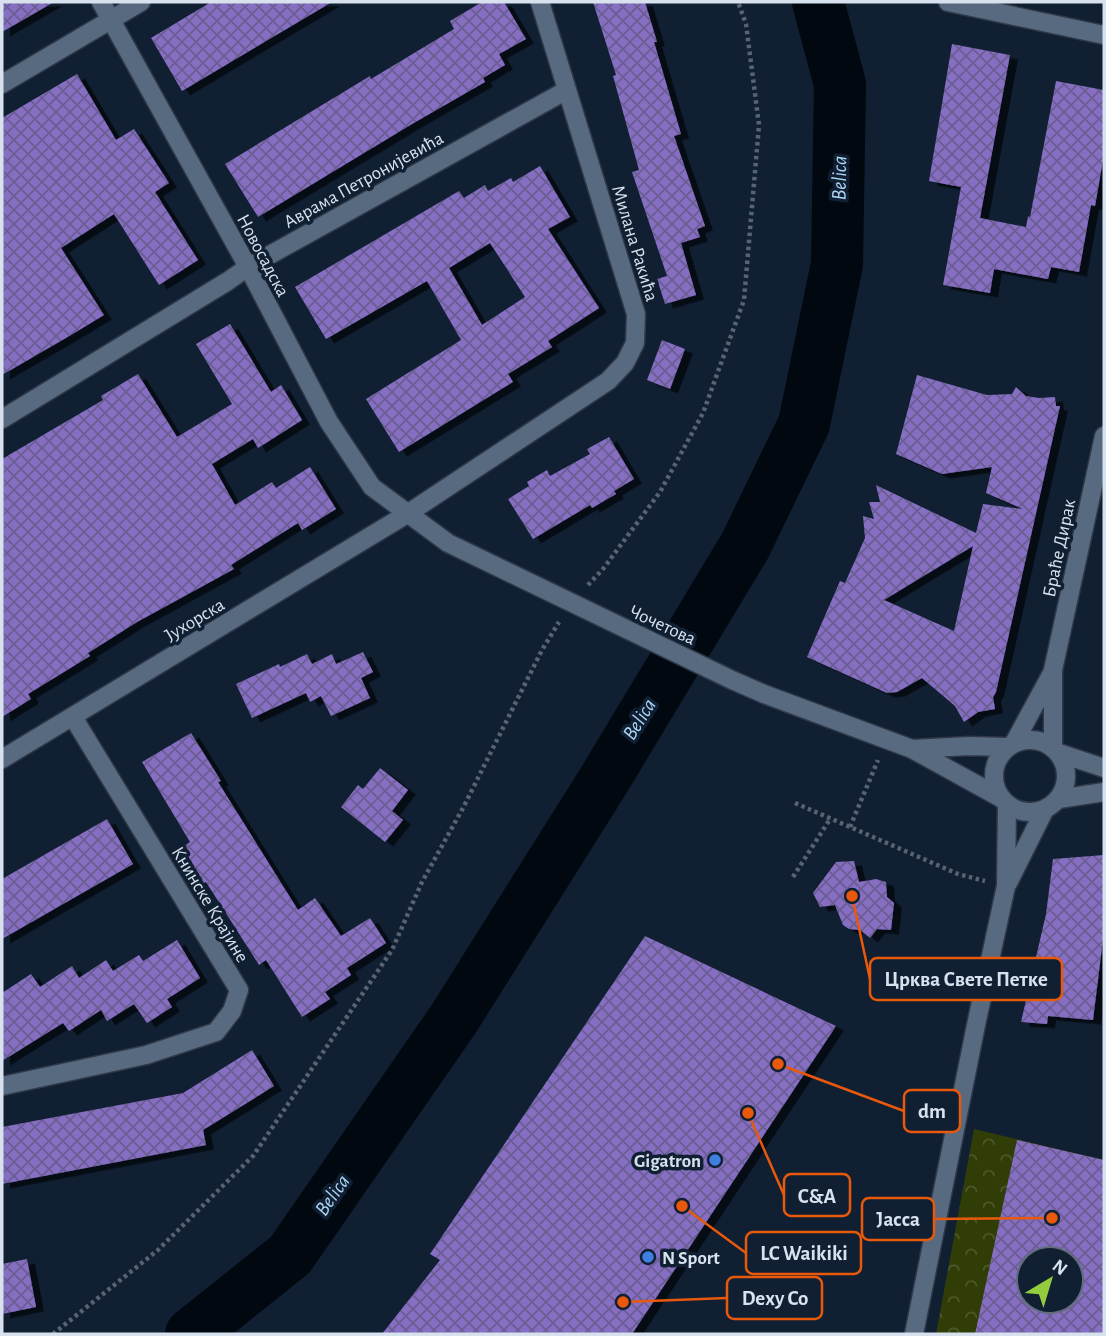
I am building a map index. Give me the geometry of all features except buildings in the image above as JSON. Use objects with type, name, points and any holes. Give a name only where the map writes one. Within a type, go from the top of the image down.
[{"type":"street","name":"Новосадска","points":[[101,2],[248,267],[329,422],[372,488],[407,514]]},
{"type":"street","points":[[2,85],[141,2]]},
{"type":"street","name":"Милана Ракића","points":[[407,514],[608,381],[625,363],[635,343],[636,314],[540,2]]},
{"type":"street","points":[[948,2],[1104,36]]},
{"type":"street","name":"Аврама Петронијевића","points":[[2,418],[248,267],[567,90]]},
{"type":"street","name":"Браће Дирак","points":[[1056,750],[1053,670],[1104,436]]},
{"type":"street","name":"Чочетова","points":[[407,514],[448,543],[732,680],[912,749],[1013,808],[1030,812],[1104,792]]},
{"type":"street","name":"Јухорска","points":[[2,759],[407,514]]},
{"type":"street","name":"Браће Дирак","points":[[1011,745],[1053,670]]},
{"type":"street","name":"Книнске Крајине","points":[[2,1086],[146,1055],[216,1032],[232,1012],[239,990],[73,717]]},
{"type":"street","name":"Чочетова","points":[[912,749],[1011,745],[1022,740],[1038,740],[1056,750],[1104,768]]},
{"type":"street","points":[[914,1334],[1006,886],[1004,801],[996,790],[994,771],[1001,754],[1011,745]]},
{"type":"street","points":[[1006,886],[1052,804],[1066,785],[1063,760],[1056,750]]},
{"type":"path","points":[[53,1334],[158,1250],[253,1156],[392,950],[422,882],[464,808],[542,650],[572,603],[603,569],[660,492],[703,413],[744,300],[759,125],[746,24],[738,2]]},
{"type":"path","points":[[850,827],[886,740]]},
{"type":"path","points":[[795,803],[958,874],[1006,886]]},
{"type":"path","points":[[793,877],[830,819]]},
{"type":"green space","points":[[974,1129],[1104,1160],[1104,1334],[936,1334]]},
{"type":"waterway","name":"Belica","points":[[191,1334],[290,1255],[453,1020],[604,780],[745,546],[804,424],[837,264],[840,84],[818,2]]},
{"type":"place","name":"Црква Свете Петке","points":[[852,896]]},
{"type":"place","name":"dm","points":[[778,1064]]},
{"type":"place","name":"C&A","points":[[748,1113]]},
{"type":"place","name":"Gigatron","points":[[715,1160]]},
{"type":"place","name":"LC Waikiki","points":[[682,1206]]},
{"type":"place","name":"Јасса","points":[[1052,1218]]},
{"type":"place","name":"N Sport","points":[[648,1257]]},
{"type":"place","name":"Dexy Co","points":[[623,1302]]}]
